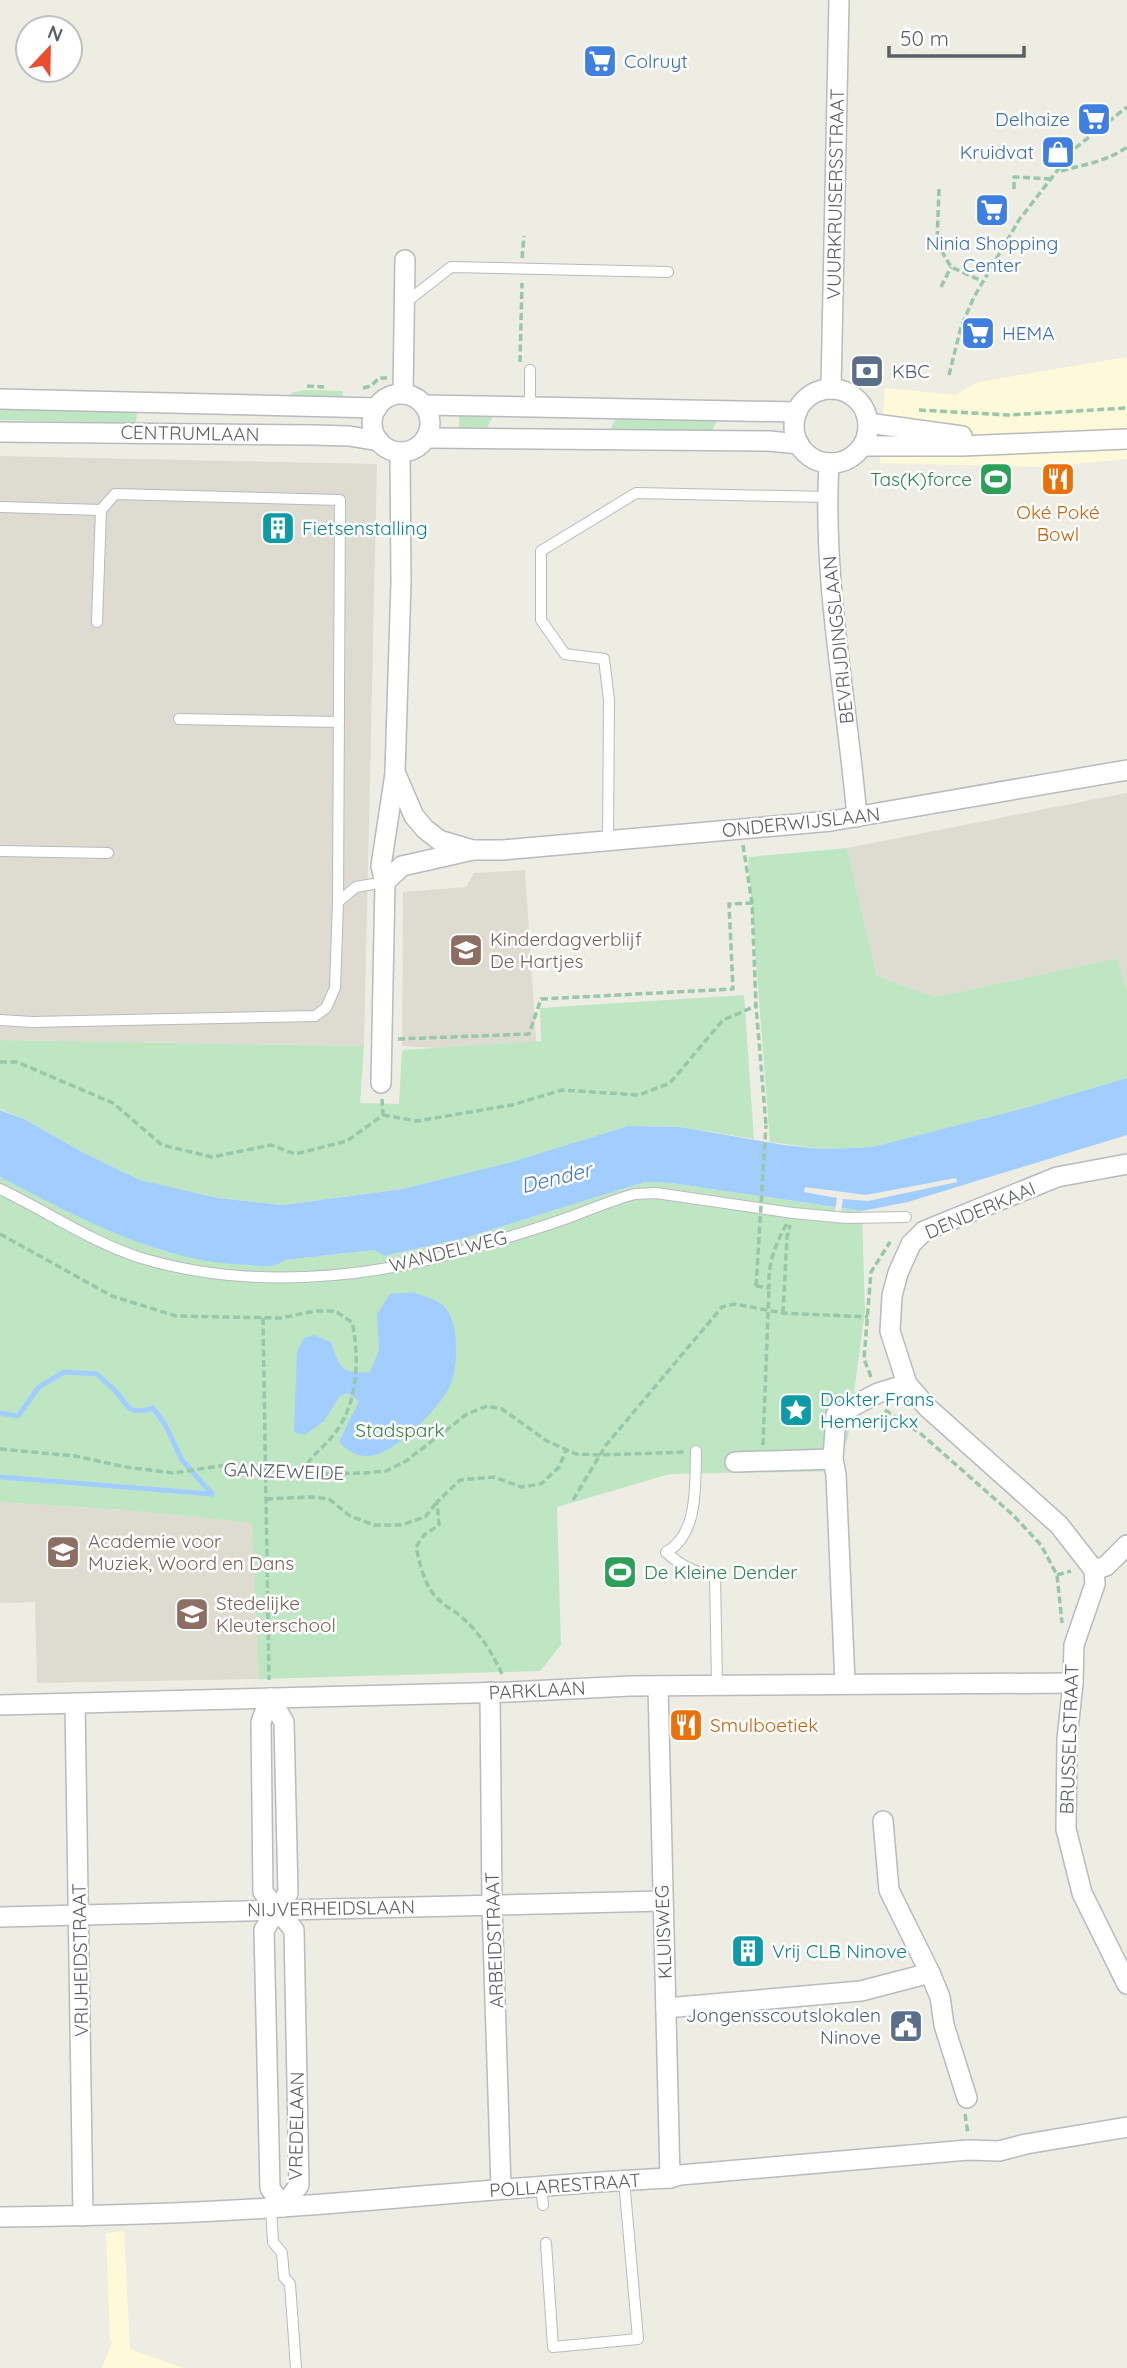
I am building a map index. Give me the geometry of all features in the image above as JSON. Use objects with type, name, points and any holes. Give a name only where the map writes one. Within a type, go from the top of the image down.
[{"type":"street","name":"VUURKRUISERSSTRAAT","points":[[831,389],[838,0]]},
{"type":"street","points":[[400,452],[417,447],[426,438],[430,421],[424,405],[412,396],[403,394],[405,260]]},
{"type":"street","points":[[831,389],[851,394],[860,401],[869,423],[863,446],[846,460],[829,463],[810,456],[799,444],[795,434],[797,411],[805,399],[817,391],[831,389]]},
{"type":"street","name":"CENTRUMLAAN","points":[[0,399],[377,408],[393,395],[403,394]]},
{"type":"street","points":[[424,405],[530,401],[797,411]]},
{"type":"street","points":[[165,403],[165,433]]},
{"type":"street","points":[[377,408],[372,426],[379,441]]},
{"type":"street","points":[[869,423],[1018,443]]},
{"type":"street","name":"CENTRUMLAAN","points":[[0,432],[337,435],[379,441],[400,452]]},
{"type":"street","points":[[426,438],[769,441],[799,444]]},
{"type":"street","points":[[863,446],[1127,439]]},
{"type":"street","name":"ONDERWIJSLAAN","points":[[381,1083],[385,882],[381,866],[395,772],[401,582],[400,452]]},
{"type":"street","name":"BEVRIJDINGSLAAN","points":[[829,463],[828,497],[836,640],[857,817]]},
{"type":"street","name":"ONDERWIJSLAAN","points":[[385,882],[402,866],[473,850],[608,841],[857,817],[1127,770]]},
{"type":"street","name":"ONDERWIJSLAAN","points":[[395,772],[414,816],[425,829],[439,840],[473,850]]},
{"type":"street","name":"DENDERKAAI","points":[[907,1384],[890,1331],[892,1296],[898,1273],[911,1244],[924,1231],[1057,1177],[1127,1164]]},
{"type":"street","points":[[845,1684],[834,1459],[836,1415],[878,1394],[907,1384],[928,1408],[1059,1525],[1094,1570],[1106,1566],[1127,1545]]},
{"type":"street","points":[[735,1462],[834,1459]]},
{"type":"street","name":"BRUSSELSTRAAT","points":[[1094,1570],[1096,1584],[1074,1644],[1067,1739],[1066,1829],[1082,1893],[1127,1984]]},
{"type":"street","name":"PARKLAAN","points":[[0,1705],[658,1686],[1073,1683]]},
{"type":"street","name":"KLUISWEG","points":[[658,1686],[670,2179]]},
{"type":"street","name":"ARBEIDSTRAAT","points":[[490,1692],[492,1905],[501,2188]]},
{"type":"street","name":"VREDELAAN","points":[[270,1698],[261,1722],[263,1892],[278,1909],[294,1930],[299,2185],[277,2208],[270,2188],[264,1930],[278,1909]]},
{"type":"street","name":"VRIJHEIDSTRAAT","points":[[75,1703],[83,2216]]},
{"type":"street","points":[[883,1821],[889,1891],[916,1941],[940,1997],[944,2025],[967,2098]]},
{"type":"street","name":"NIJVERHEIDSLAAN","points":[[0,1917],[662,1901]]},
{"type":"street","points":[[666,2008],[861,1991],[930,1973]]},
{"type":"street","name":"POLLARESTRAAT","points":[[0,2217],[277,2208],[501,2188],[542,2196],[624,2180],[670,2179],[680,2175],[968,2150],[999,2151],[1127,2127]]},
{"type":"lane","points":[[404,304],[451,267],[668,272]]},
{"type":"lane","points":[[530,370],[530,401]]},
{"type":"lane","points":[[608,841],[609,700],[604,659],[565,654],[541,621],[541,551],[636,493],[828,497]]},
{"type":"lane","points":[[0,1020],[32,1022],[315,1016],[326,1008],[335,988],[340,722],[340,500],[115,494],[101,510],[97,622]]},
{"type":"lane","points":[[0,507],[101,510]]},
{"type":"lane","points":[[179,719],[340,722]]},
{"type":"lane","points":[[0,851],[108,853]]},
{"type":"lane","points":[[338,902],[356,887],[385,882]]},
{"type":"lane","name":"WANDELWEG","points":[[0,1189],[138,1256],[192,1271],[259,1278],[338,1273],[421,1261],[479,1246],[635,1194],[656,1193],[793,1213],[861,1219],[906,1217]]},
{"type":"lane","points":[[696,1451],[694,1498],[685,1533],[679,1545],[666,1552],[680,1565],[702,1574],[715,1575],[716,1685]]},
{"type":"lane","points":[[546,2242],[554,2347],[638,2339],[624,2180]]},
{"type":"lane","points":[[277,2208],[273,2242],[282,2253],[284,2277],[290,2284],[296,2368]]},
{"type":"path","points":[[949,375],[961,327],[982,281],[1019,220],[1060,171],[1074,149],[1127,107]]},
{"type":"path","points":[[1060,171],[1114,157],[1127,147]]},
{"type":"path","points":[[1014,189],[1014,177],[1052,179]]},
{"type":"path","points":[[939,189],[937,243],[951,267],[982,281]]},
{"type":"path","points":[[524,236],[520,386],[530,401]]},
{"type":"path","points":[[941,287],[951,267]]},
{"type":"path","points":[[918,410],[1009,415],[1127,408]]},
{"type":"path","points":[[740,829],[752,903],[756,1006],[766,1125],[755,1286],[769,1287]]},
{"type":"path","points":[[382,1035],[403,1040],[529,1034],[541,999],[733,989],[729,904],[752,903]]},
{"type":"path","points":[[0,1062],[17,1062],[113,1103],[162,1145],[212,1157],[271,1145],[295,1154],[347,1142],[383,1115],[417,1121],[512,1105],[562,1090],[639,1096],[670,1083],[723,1020],[756,1006]]},
{"type":"path","points":[[381,1083],[383,1115]]},
{"type":"path","points":[[762,1461],[770,1311],[768,1270],[772,1251],[793,1213]]},
{"type":"path","points":[[783,1313],[787,1237],[793,1213]]},
{"type":"path","points":[[906,1217],[870,1272],[864,1359],[886,1413],[920,1433],[1013,1515],[1041,1545],[1056,1575],[1061,1635]]},
{"type":"path","points":[[0,1234],[91,1285],[136,1304],[176,1316],[281,1318],[315,1311],[335,1311],[352,1322],[358,1346],[357,1371],[351,1399],[336,1433],[306,1463],[303,1473]]},
{"type":"path","points":[[573,1500],[599,1455],[722,1307],[735,1304],[783,1313],[891,1318]]},
{"type":"path","points":[[263,1318],[270,1698]]},
{"type":"path","name":"GANZEWEIDE","points":[[0,1448],[75,1456],[126,1467],[173,1473],[227,1465],[258,1472],[283,1469],[303,1473],[364,1474],[386,1471],[406,1461],[467,1414],[487,1406],[502,1409],[566,1451],[599,1455],[696,1451]]},
{"type":"path","points":[[267,1499],[329,1499],[350,1516],[374,1525],[402,1525],[425,1517],[460,1480],[494,1477],[521,1487],[541,1484],[559,1467],[566,1451]]},
{"type":"path","points":[[437,1503],[439,1525],[424,1535],[416,1547],[422,1573],[436,1598],[461,1616],[478,1634],[496,1660],[510,1692]]},
{"type":"path","points":[[967,2098],[964,2103],[968,2150]]},
{"type":"shaded area","points":[[1127,357],[1127,459],[1044,467],[880,463],[885,388],[955,395],[978,382]]},
{"type":"shaded area","points":[[0,456],[377,464],[364,1046],[0,1040]]},
{"type":"shaded area","points":[[1127,793],[1127,991],[1117,958],[935,997],[877,976],[847,848]]},
{"type":"shaded area","name":"Kinderdagverblijf De Hartjes","points":[[525,870],[537,1054],[402,1046],[403,892],[466,887],[474,873]]},
{"type":"shaded area","points":[[0,1502],[124,1510],[253,1523],[259,1679],[37,1683],[35,1602],[0,1603]]},
{"type":"shaded area","points":[[124,2231],[130,2349],[184,2368],[102,2368],[112,2342],[106,2233]]},
{"type":"green space","points":[[305,390],[343,391],[343,398],[291,396],[291,393]]},
{"type":"green space","points":[[0,407],[137,410],[136,423],[0,420]]},
{"type":"green space","points":[[459,411],[495,412],[486,430],[459,430]]},
{"type":"green space","points":[[617,417],[718,418],[711,433],[609,431]]},
{"type":"green space","points":[[847,848],[877,976],[935,997],[1117,958],[1127,991],[1127,1078],[1021,1109],[872,1147],[823,1149],[770,1142],[748,857]]},
{"type":"green space","points":[[744,995],[754,1139],[680,1127],[628,1126],[511,1162],[402,1189],[283,1205],[218,1198],[140,1180],[0,1109],[0,1040],[364,1046],[360,1103],[399,1104],[402,1050],[541,1041],[540,1008]]},
{"type":"green space","name":"Stadspark","points":[[0,1177],[110,1231],[166,1252],[285,1260],[374,1250],[385,1256],[465,1238],[645,1182],[671,1183],[862,1211],[865,1311],[848,1437],[843,1452],[843,1471],[670,1474],[557,1507],[561,1645],[540,1671],[259,1679],[252,1523],[124,1510],[0,1502]]},
{"type":"water","name":"Dender","points":[[1127,1078],[1127,1135],[908,1202],[862,1211],[671,1183],[645,1182],[465,1238],[384,1256],[374,1250],[285,1260],[267,1266],[183,1256],[151,1247],[89,1222],[0,1177],[0,1110],[24,1119],[86,1154],[140,1180],[218,1198],[283,1205],[402,1189],[511,1162],[628,1126],[680,1127],[823,1149],[872,1147],[1021,1109]]},
{"type":"water","points":[[413,1292],[443,1305],[453,1322],[455,1370],[449,1388],[435,1408],[401,1441],[389,1449],[367,1456],[348,1450],[339,1442],[359,1401],[348,1393],[340,1396],[324,1421],[305,1435],[294,1432],[297,1351],[304,1338],[314,1335],[331,1342],[343,1368],[353,1372],[370,1372],[379,1350],[377,1314],[390,1294]]},
{"type":"pier","points":[[956,1178],[957,1182],[868,1201],[843,1199],[841,1212],[835,1211],[837,1198],[804,1192],[805,1187],[866,1195]]},
{"type":"waterway","points":[[0,1413],[18,1416],[39,1387],[64,1372],[97,1374],[132,1410],[153,1408],[166,1426],[182,1460],[212,1494]]},
{"type":"waterway","points":[[0,1477],[212,1494]]},
{"type":"place","name":"Colruyt","points":[[600,61]]},
{"type":"place","name":"Delhaize","points":[[1094,119]]},
{"type":"place","name":"Kruidvat","points":[[1058,152]]},
{"type":"place","name":"Ninia Shopping Center","points":[[992,210]]},
{"type":"place","name":"HEMA","points":[[978,333]]},
{"type":"place","name":"KBC","points":[[867,371]]},
{"type":"place","name":"Tas(K)force","points":[[996,479]]},
{"type":"place","name":"Oké Poké Bowl","points":[[1058,479]]},
{"type":"place","name":"Fietsenstalling","points":[[278,528]]},
{"type":"place","name":"Kinderdagverblijf De Hartjes","points":[[466,950]]},
{"type":"place","name":"Dokter Frans Hemerijckx","points":[[796,1410]]},
{"type":"place","name":"Academie voor Muziek, Woord en Dans","points":[[63,1552]]},
{"type":"place","name":"De Kleine Dender","points":[[620,1572]]},
{"type":"place","name":"Stedelijke Kleuterschool","points":[[192,1614]]},
{"type":"place","name":"Smulboetiek","points":[[686,1725]]},
{"type":"place","name":"Vrij CLB Ninove","points":[[748,1951]]},
{"type":"place","name":"Jongensscoutslokalen Ninove","points":[[906,2026]]}]
